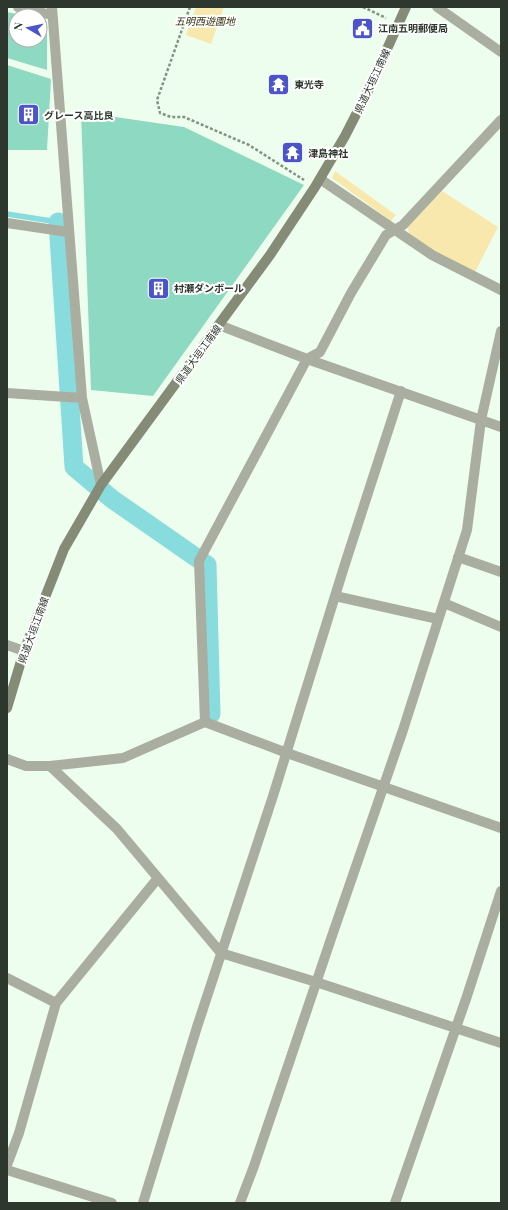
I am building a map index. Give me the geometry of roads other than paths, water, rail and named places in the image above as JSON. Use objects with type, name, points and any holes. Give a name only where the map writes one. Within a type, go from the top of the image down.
[{"type":"main road","name":"県道大垣江南線","points":[[7,708],[24,650],[64,549],[101,485],[270,255],[317,183],[345,136],[368,91],[406,7]]},
{"type":"street","points":[[18,7],[52,11],[82,398],[101,485]]},
{"type":"street","points":[[437,7],[501,52]]},
{"type":"street","points":[[205,722],[199,561],[307,358],[320,352],[351,293],[386,235],[404,225],[501,120]]},
{"type":"street","points":[[317,183],[395,229],[432,255],[501,290]]},
{"type":"street","points":[[7,224],[68,232]]},
{"type":"street","points":[[219,325],[501,427]]},
{"type":"street","points":[[240,1203],[384,787],[467,530],[481,420],[501,331]]},
{"type":"street","points":[[143,1203],[197,1027],[287,753],[335,596],[401,392]]},
{"type":"street","points":[[7,393],[82,398]]},
{"type":"street","points":[[458,557],[501,572]]},
{"type":"street","points":[[335,596],[438,619]]},
{"type":"street","points":[[444,603],[501,627]]},
{"type":"street","points":[[7,645],[24,650]]},
{"type":"street","points":[[7,759],[26,766],[50,766],[123,758],[205,722],[287,753],[501,828]]},
{"type":"street","points":[[50,766],[117,829],[221,953],[316,982],[501,1043]]},
{"type":"street","points":[[7,1165],[19,1133],[56,1003],[158,878]]},
{"type":"street","points":[[394,1203],[456,1027],[501,891]]},
{"type":"street","points":[[7,978],[56,1003]]},
{"type":"street","points":[[7,1170],[112,1203]]},
{"type":"waterway","points":[[7,214],[58,222]]},
{"type":"waterway","points":[[58,222],[74,467],[112,499],[207,565],[211,714]]},
{"type":"place","name":"江南五明郵便局","points":[[362,28]]},
{"type":"place","name":"東光寺","points":[[278,84]]},
{"type":"place","name":"グレース高比良","points":[[28,115]]},
{"type":"place","name":"津島神社","points":[[292,153]]},
{"type":"place","name":"村瀬ダンボール","points":[[159,288]]},
{"type":"park label","name":"五明西遊園地","points":[[205,21]]}]
